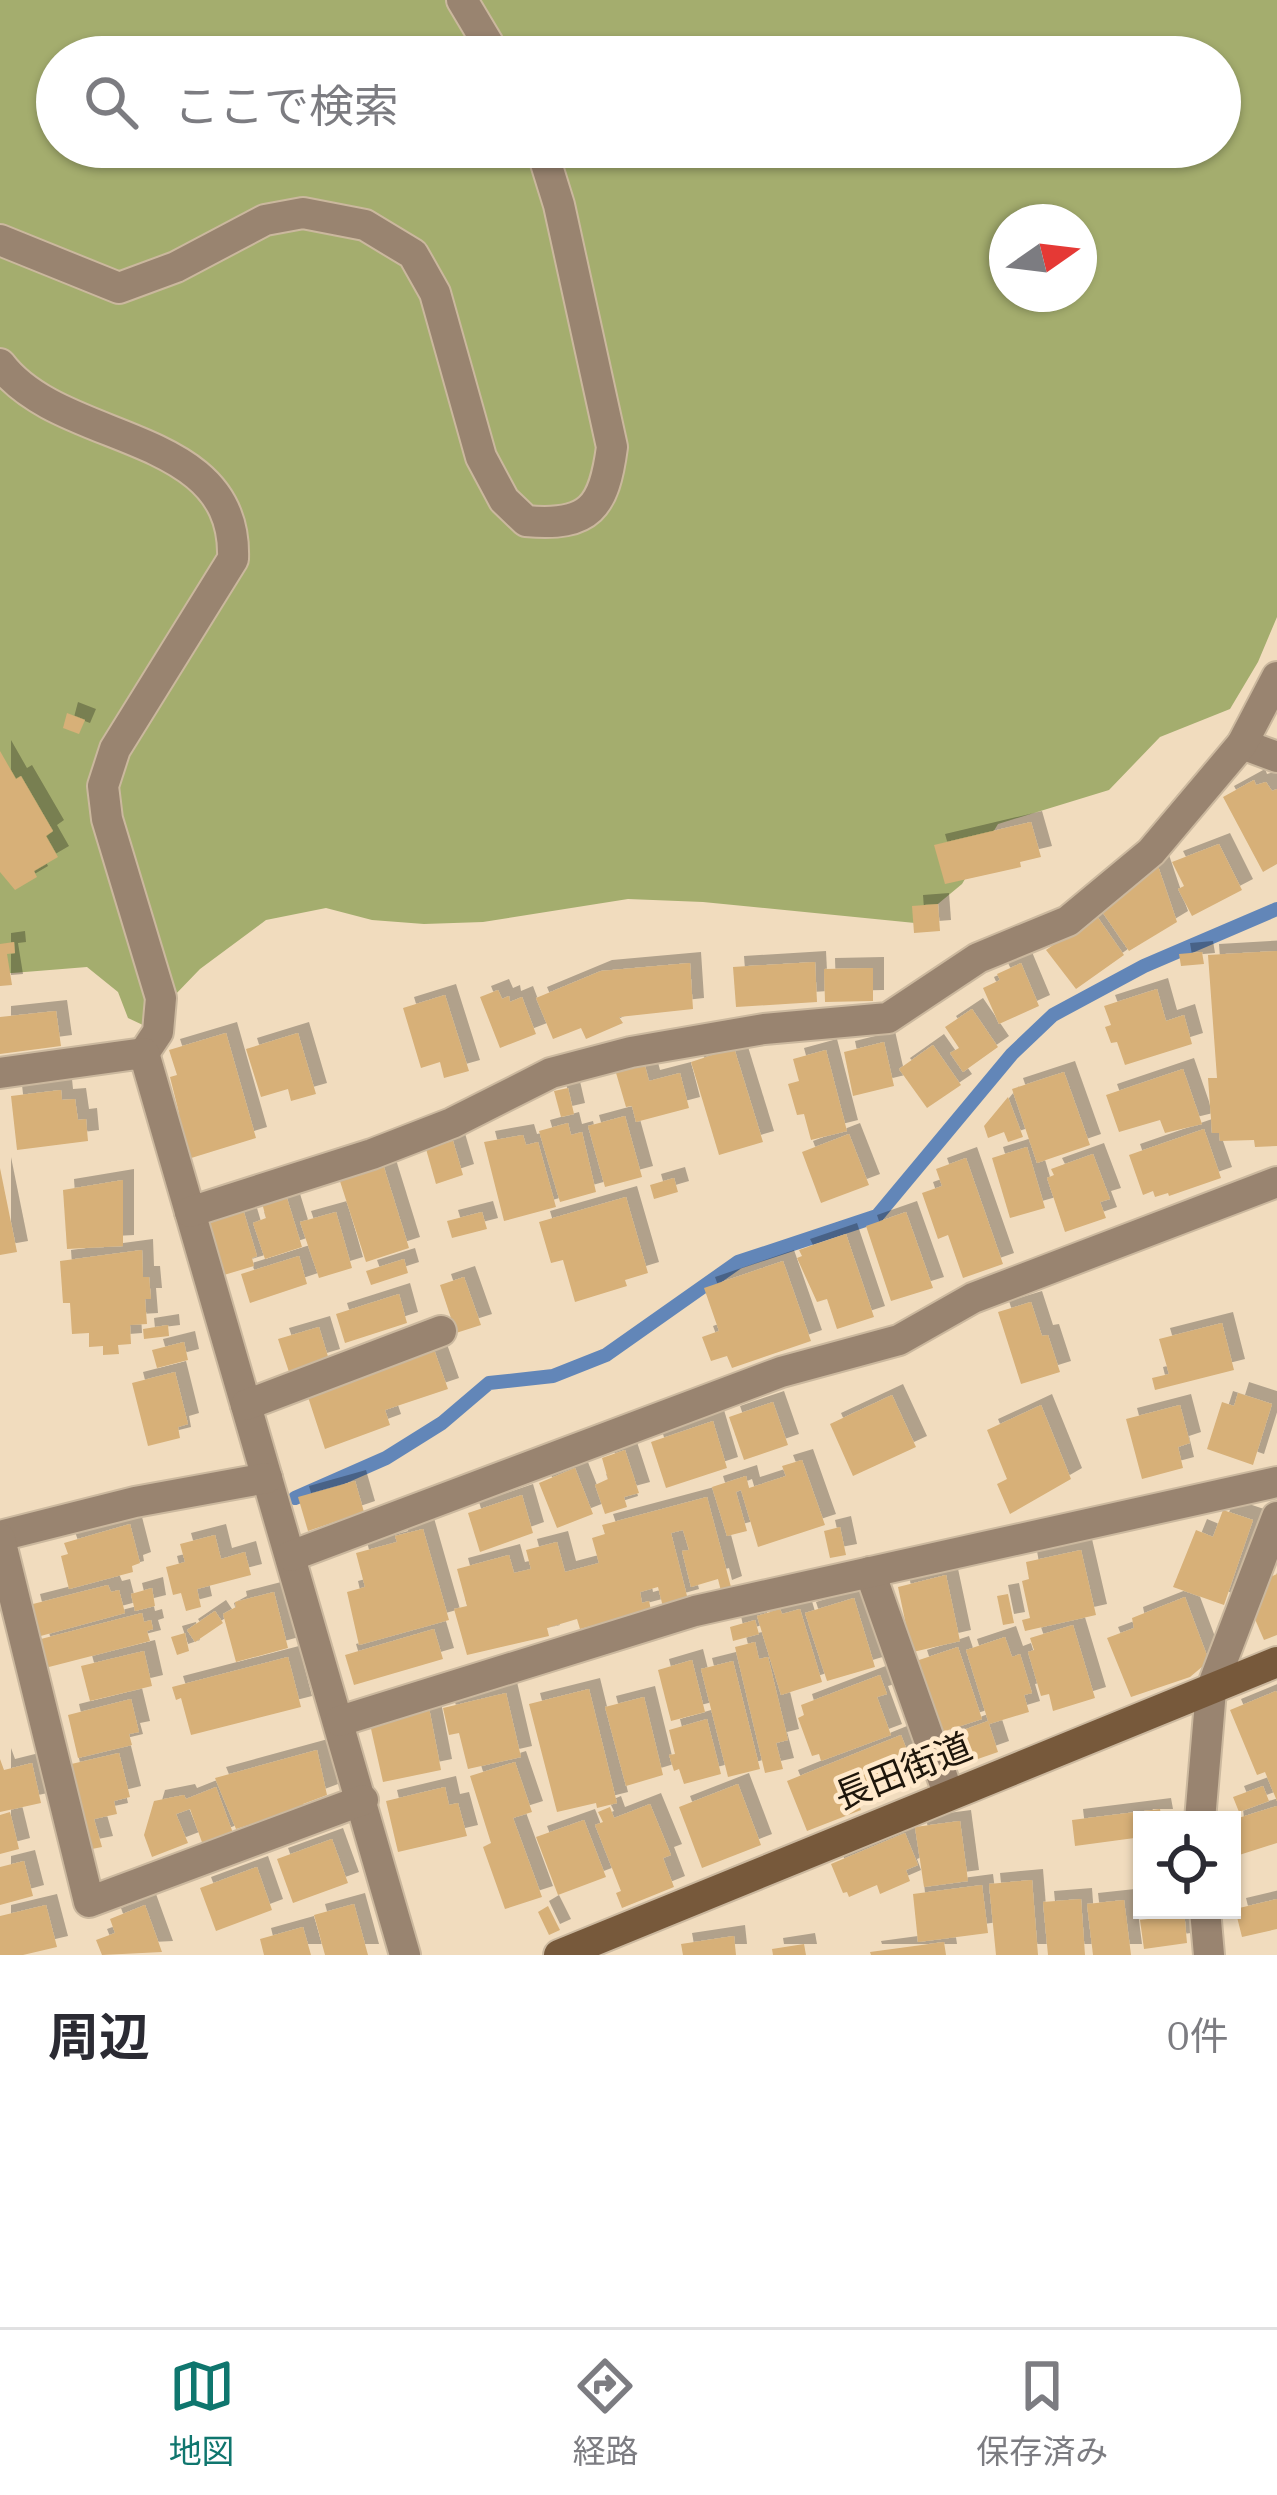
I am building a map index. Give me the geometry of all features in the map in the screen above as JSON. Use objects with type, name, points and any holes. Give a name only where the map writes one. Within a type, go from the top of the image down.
[{"type":"main road","name":"長田街道","points":[[559,1955],[1277,1662]]},
{"type":"street","points":[[462,0],[483,36]]},
{"type":"street","points":[[0,240],[119,288],[176,267],[265,220],[303,213],[365,225],[412,254],[435,293],[481,457],[504,500],[526,521],[576,520],[598,502],[607,485],[612,447],[548,168]]},
{"type":"street","points":[[0,364],[8,375],[50,402],[166,455],[212,484],[234,527],[233,559],[115,748],[103,786],[107,819],[160,998],[158,1032],[144,1053],[0,1073]]},
{"type":"street","points":[[190,1212],[372,1154],[452,1123],[551,1073],[631,1052],[764,1029],[888,1018],[978,958],[1068,921],[1151,853],[1243,744],[1277,677]]},
{"type":"street","points":[[1243,744],[1277,757]]},
{"type":"street","points":[[144,1053],[364,1800],[405,1955]]},
{"type":"street","points":[[290,1556],[781,1372],[899,1340],[973,1298],[1277,1183]]},
{"type":"street","points":[[246,1405],[441,1331]]},
{"type":"street","points":[[267,1478],[136,1502],[0,1537],[89,1902],[364,1800]]},
{"type":"street","points":[[340,1720],[695,1611],[1277,1482]]},
{"type":"street","points":[[1201,1811],[1211,1690],[1277,1517]]},
{"type":"street","points":[[870,1572],[949,1793]]},
{"type":"street","points":[[1206,1919],[1209,1955]]},
{"type":"green space","points":[[0,0],[1277,0],[1277,617],[1230,709],[1160,737],[1109,790],[998,824],[962,884],[915,923],[628,899],[483,922],[424,924],[372,920],[326,908],[266,920],[200,969],[145,1026],[128,1018],[118,992],[87,967],[0,974]]},
{"type":"building","points":[[67,713],[85,720],[79,734],[63,728]]},
{"type":"building","points":[[0,751],[16,779],[21,776],[53,831],[46,836],[58,857],[15,890],[0,872]]},
{"type":"building","points":[[1254,780],[1256,785],[1266,782],[1272,791],[1277,789],[1277,864],[1263,872],[1223,797]]},
{"type":"building","points":[[1031,822],[1041,857],[1020,862],[1021,867],[945,884],[934,845]]},
{"type":"building","points":[[1219,844],[1242,890],[1192,916],[1178,889],[1184,886],[1172,862]]},
{"type":"building","points":[[1157,863],[1177,922],[1129,951],[1099,907]]},
{"type":"building","points":[[938,904],[940,931],[914,933],[912,906]]},
{"type":"building","points":[[1096,915],[1124,955],[1076,989],[1046,950]]},
{"type":"building","points":[[14,942],[15,953],[7,954],[12,985],[0,986],[0,944]]},
{"type":"building","points":[[1277,951],[1277,1146],[1255,1147],[1254,1140],[1220,1141],[1219,1133],[1212,1133],[1208,1078],[1217,1078],[1208,955]]},
{"type":"building","points":[[1202,952],[1204,964],[1181,966],[1179,954]]},
{"type":"building","points":[[815,962],[817,1002],[736,1007],[733,967]]},
{"type":"building","points":[[690,963],[693,1009],[619,1017],[623,1023],[586,1039],[581,1028],[553,1039],[536,998],[601,971]]},
{"type":"building","points":[[1021,963],[1039,1006],[999,1024],[983,988],[1000,980],[997,974]]},
{"type":"building","points":[[873,968],[873,1001],[825,1002],[824,969]]},
{"type":"building","points":[[1157,989],[1166,1021],[1184,1015],[1192,1044],[1125,1065],[1117,1042],[1111,1043],[1105,1027],[1111,1025],[1104,1006]]},
{"type":"building","points":[[498,990],[510,1002],[522,997],[536,1034],[500,1048],[480,997]]},
{"type":"building","points":[[445,995],[469,1071],[444,1078],[440,1062],[421,1068],[403,1008]]},
{"type":"building","points":[[972,1009],[998,1047],[963,1072],[950,1053],[959,1048],[945,1027]]},
{"type":"building","points":[[56,1011],[61,1046],[0,1054],[0,1017]]},
{"type":"building","points":[[226,1033],[256,1138],[188,1159],[175,1114],[179,1113],[170,1077],[177,1075],[169,1050]]},
{"type":"building","points":[[298,1033],[316,1094],[291,1101],[288,1089],[261,1097],[246,1049]]},
{"type":"building","points":[[884,1042],[894,1086],[853,1096],[844,1052]]},
{"type":"building","points":[[933,1045],[961,1085],[927,1108],[899,1069]]},
{"type":"building","points":[[734,1048],[763,1142],[719,1155],[691,1062]]},
{"type":"building","points":[[826,1050],[847,1131],[811,1140],[788,1084],[799,1081],[793,1059]]},
{"type":"building","points":[[643,1058],[649,1081],[680,1073],[689,1108],[636,1122],[632,1106],[626,1107],[614,1066]]},
{"type":"building","points":[[1183,1069],[1202,1124],[1165,1133],[1160,1120],[1119,1132],[1106,1095]]},
{"type":"building","points":[[1064,1072],[1090,1145],[1037,1163],[1012,1089]]},
{"type":"building","points":[[568,1088],[574,1114],[561,1117],[554,1091]]},
{"type":"building","points":[[61,1090],[62,1100],[75,1099],[78,1120],[86,1119],[88,1141],[17,1150],[11,1096]]},
{"type":"building","points":[[1008,1097],[1023,1137],[1008,1142],[1004,1132],[988,1138],[984,1126]]},
{"type":"building","points":[[625,1116],[642,1177],[605,1187],[588,1126]]},
{"type":"building","points":[[568,1123],[571,1135],[582,1132],[596,1192],[560,1202],[539,1131]]},
{"type":"building","points":[[1204,1129],[1221,1178],[1169,1196],[1155,1197],[1153,1191],[1143,1195],[1129,1155]]},
{"type":"building","points":[[849,1134],[869,1185],[821,1203],[802,1152]]},
{"type":"building","points":[[523,1135],[526,1145],[538,1142],[556,1207],[504,1221],[484,1142]]},
{"type":"building","points":[[453,1141],[463,1175],[436,1184],[426,1149]]},
{"type":"building","points":[[1027,1147],[1045,1208],[1010,1218],[992,1158]]},
{"type":"building","points":[[1093,1154],[1110,1199],[1100,1202],[1106,1218],[1065,1232],[1047,1178],[1054,1175],[1051,1169]]},
{"type":"building","points":[[966,1158],[1003,1264],[963,1278],[948,1235],[938,1239],[922,1193],[942,1186],[936,1169]]},
{"type":"building","points":[[382,1161],[409,1248],[366,1262],[338,1175]]},
{"type":"building","points":[[0,1168],[17,1252],[0,1255]]},
{"type":"building","points":[[674,1178],[678,1192],[654,1199],[650,1185]]},
{"type":"building","points":[[123,1180],[123,1246],[67,1249],[63,1190]]},
{"type":"building","points":[[286,1195],[302,1247],[265,1259],[253,1223],[266,1218],[262,1203]]},
{"type":"building","points":[[626,1197],[648,1273],[625,1280],[627,1286],[575,1302],[563,1260],[551,1263],[539,1222]]},
{"type":"building","points":[[243,1209],[257,1256],[252,1258],[254,1266],[224,1275],[208,1224]]},
{"type":"building","points":[[336,1212],[352,1268],[319,1278],[300,1222]]},
{"type":"building","points":[[482,1212],[487,1229],[452,1238],[447,1221]]},
{"type":"building","points":[[906,1212],[933,1288],[891,1301],[866,1226]]},
{"type":"building","points":[[846,1234],[874,1317],[837,1329],[827,1299],[817,1302],[797,1258],[802,1256],[799,1250]]},
{"type":"building","points":[[142,1250],[143,1277],[149,1277],[151,1299],[145,1299],[147,1324],[130,1325],[131,1344],[118,1345],[119,1354],[103,1355],[103,1346],[89,1347],[89,1333],[72,1334],[70,1303],[63,1303],[60,1261]]},
{"type":"building","points":[[299,1256],[307,1284],[250,1303],[241,1274]]},
{"type":"building","points":[[404,1259],[408,1273],[371,1285],[366,1271]]},
{"type":"building","points":[[783,1261],[811,1341],[732,1368],[727,1356],[711,1361],[702,1337],[719,1331],[704,1288]]},
{"type":"building","points":[[464,1277],[481,1325],[456,1333],[440,1285]]},
{"type":"building","points":[[399,1294],[407,1323],[345,1343],[336,1314]]},
{"type":"building","points":[[1031,1302],[1060,1372],[1021,1384],[998,1312]]},
{"type":"building","points":[[1222,1323],[1234,1370],[1155,1390],[1152,1378],[1169,1374],[1159,1339]]},
{"type":"building","points":[[168,1325],[169,1336],[144,1339],[143,1329]]},
{"type":"building","points":[[319,1327],[329,1360],[289,1372],[278,1339]]},
{"type":"building","points":[[184,1342],[188,1360],[157,1368],[152,1350]]},
{"type":"building","points":[[432,1344],[448,1389],[385,1410],[390,1425],[325,1449],[308,1397]]},
{"type":"building","points":[[175,1372],[188,1424],[178,1427],[180,1438],[148,1446],[132,1383]]},
{"type":"building","points":[[1238,1393],[1272,1404],[1253,1465],[1207,1449],[1222,1402],[1234,1406]]},
{"type":"building","points":[[892,1395],[916,1447],[853,1476],[830,1424]]},
{"type":"building","points":[[773,1402],[788,1445],[744,1460],[729,1417]]},
{"type":"building","points":[[1041,1405],[1071,1479],[1010,1514],[997,1484],[1007,1479],[987,1430]]},
{"type":"building","points":[[1180,1405],[1190,1443],[1178,1447],[1183,1468],[1142,1479],[1126,1419]]},
{"type":"building","points":[[713,1421],[727,1468],[666,1488],[651,1442]]},
{"type":"building","points":[[625,1450],[639,1493],[624,1497],[627,1507],[605,1514],[595,1485],[608,1479],[602,1458]]},
{"type":"building","points":[[802,1460],[825,1525],[758,1547],[741,1490],[736,1492],[747,1531],[727,1536],[712,1487],[746,1476],[749,1488],[786,1476],[782,1466]]},
{"type":"building","points":[[575,1468],[593,1514],[557,1528],[539,1483]]},
{"type":"building","points":[[355,1481],[364,1512],[308,1531],[298,1497]]},
{"type":"building","points":[[522,1495],[533,1533],[480,1552],[468,1513]]},
{"type":"building","points":[[707,1497],[731,1587],[721,1591],[718,1579],[691,1587],[682,1551],[689,1550],[683,1530],[671,1533],[688,1600],[663,1607],[658,1587],[640,1592],[642,1603],[649,1601],[651,1610],[580,1629],[577,1619],[547,1628],[549,1636],[467,1655],[454,1609],[467,1606],[457,1569],[509,1555],[514,1573],[531,1569],[526,1550],[557,1542],[565,1572],[599,1563],[592,1538],[605,1534],[602,1525]]},
{"type":"building","points":[[1223,1510],[1253,1520],[1224,1605],[1173,1587],[1196,1530],[1213,1537]]},
{"type":"building","points":[[130,1524],[140,1563],[132,1566],[133,1572],[69,1589],[61,1556],[68,1554],[64,1543]]},
{"type":"building","points":[[840,1527],[846,1555],[830,1558],[824,1531]]},
{"type":"building","points":[[423,1529],[449,1620],[359,1645],[347,1592],[365,1587],[356,1553]]},
{"type":"building","points":[[215,1535],[221,1559],[245,1552],[251,1575],[197,1589],[201,1607],[186,1611],[181,1593],[173,1595],[166,1567],[185,1562],[180,1544]]},
{"type":"building","points":[[1081,1550],[1096,1615],[1025,1631],[1022,1620],[1030,1618],[1022,1581],[1029,1579],[1026,1562]]},
{"type":"building","points":[[1277,1574],[1277,1635],[1264,1640],[1254,1617],[1268,1578]]},
{"type":"building","points":[[946,1575],[960,1641],[913,1652],[902,1626],[906,1625],[898,1587]]},
{"type":"building","points":[[108,1585],[111,1592],[119,1590],[125,1613],[37,1637],[29,1605]]},
{"type":"building","points":[[152,1588],[155,1606],[135,1611],[131,1594]]},
{"type":"building","points":[[274,1592],[288,1648],[236,1662],[223,1614],[236,1607],[235,1602]]},
{"type":"building","points":[[1008,1594],[1014,1623],[1003,1625],[997,1596]]},
{"type":"building","points":[[1185,1597],[1209,1661],[1190,1677],[1131,1697],[1107,1638],[1134,1628],[1132,1618]]},
{"type":"building","points":[[854,1598],[875,1667],[827,1681],[805,1613]]},
{"type":"building","points":[[780,1609],[782,1614],[800,1609],[822,1682],[781,1695],[757,1616]]},
{"type":"building","points":[[215,1611],[223,1623],[195,1642],[187,1630]]},
{"type":"building","points":[[142,1613],[144,1622],[151,1620],[150,1641],[45,1668],[37,1640]]},
{"type":"building","points":[[755,1620],[759,1634],[733,1641],[730,1627]]},
{"type":"building","points":[[1073,1625],[1095,1698],[1053,1711],[1049,1694],[1041,1696],[1028,1652],[1034,1650],[1030,1638]]},
{"type":"building","points":[[434,1629],[443,1659],[354,1685],[345,1655]]},
{"type":"building","points":[[185,1633],[189,1651],[177,1655],[171,1637]]},
{"type":"building","points":[[1005,1637],[1012,1657],[1020,1654],[1032,1693],[1024,1695],[1029,1712],[989,1724],[966,1650]]},
{"type":"building","points":[[755,1642],[759,1659],[768,1657],[788,1740],[776,1743],[783,1769],[765,1773],[735,1647]]},
{"type":"building","points":[[958,1647],[982,1719],[939,1733],[916,1661]]},
{"type":"building","points":[[144,1651],[152,1686],[90,1701],[81,1666]]},
{"type":"building","points":[[288,1657],[301,1707],[191,1735],[181,1698],[176,1700],[172,1687]]},
{"type":"building","points":[[692,1660],[705,1712],[671,1721],[658,1670]]},
{"type":"building","points":[[733,1661],[760,1769],[728,1777],[701,1669]]},
{"type":"building","points":[[880,1675],[887,1694],[877,1697],[891,1735],[821,1761],[819,1754],[812,1756],[798,1718],[804,1715],[801,1705]]},
{"type":"building","points":[[589,1689],[617,1803],[557,1812],[529,1704]]},
{"type":"building","points":[[1276,1691],[1277,1801],[1265,1772],[1257,1775],[1230,1710]]},
{"type":"building","points":[[506,1693],[521,1757],[468,1769],[459,1733],[449,1735],[443,1708]]},
{"type":"building","points":[[644,1697],[663,1775],[626,1786],[605,1707]]},
{"type":"building","points":[[131,1699],[139,1732],[129,1734],[132,1745],[78,1758],[68,1715]]},
{"type":"building","points":[[429,1708],[441,1770],[383,1782],[369,1720]]},
{"type":"building","points":[[707,1719],[721,1774],[684,1784],[669,1755],[675,1754],[669,1730]]},
{"type":"building","points":[[988,1721],[998,1752],[949,1769],[939,1739]]},
{"type":"building","points":[[901,1735],[918,1778],[892,1788],[888,1781],[855,1794],[861,1810],[807,1831],[787,1781]]},
{"type":"building","points":[[317,1750],[327,1795],[303,1804],[304,1808],[236,1829],[215,1778]]},
{"type":"building","points":[[119,1753],[130,1797],[114,1801],[117,1814],[94,1819],[102,1847],[87,1850],[67,1765]]},
{"type":"building","points":[[0,1759],[4,1770],[32,1763],[41,1803],[0,1812]]},
{"type":"building","points":[[515,1762],[532,1812],[513,1818],[542,1897],[505,1909],[483,1847],[491,1843],[470,1776]]},
{"type":"building","points":[[738,1784],[761,1845],[702,1868],[679,1807]]},
{"type":"building","points":[[1263,1786],[1269,1801],[1239,1811],[1233,1797]]},
{"type":"building","points":[[216,1787],[233,1833],[203,1845],[190,1809],[176,1814],[188,1843],[152,1857],[144,1835],[154,1801],[184,1795],[186,1799]]},
{"type":"building","points":[[445,1787],[449,1805],[458,1803],[467,1836],[398,1852],[386,1801]]},
{"type":"building","points":[[650,1804],[671,1855],[663,1858],[674,1887],[622,1908],[616,1893],[621,1891],[595,1825],[603,1822],[598,1812],[610,1807],[614,1818]]},
{"type":"building","points":[[1277,1806],[1277,1843],[1241,1854],[1241,1817]]},
{"type":"building","points":[[10,1812],[19,1849],[0,1854],[0,1815]]},
{"type":"building","points":[[1133,1812],[1133,1838],[1075,1846],[1072,1820]]},
{"type":"building","points":[[584,1820],[606,1877],[558,1895],[536,1837]]},
{"type":"building","points":[[960,1821],[968,1881],[924,1887],[915,1827]]},
{"type":"building","points":[[905,1833],[918,1865],[906,1870],[910,1881],[880,1894],[877,1885],[849,1897],[843,1893],[831,1864]]},
{"type":"building","points":[[332,1839],[348,1883],[293,1903],[277,1859]]},
{"type":"building","points":[[24,1861],[33,1896],[0,1905],[0,1867]]},
{"type":"building","points":[[257,1867],[272,1910],[216,1931],[200,1888]]},
{"type":"building","points":[[1032,1880],[1038,1955],[996,1955],[989,1884]]},
{"type":"building","points":[[982,1885],[988,1933],[918,1942],[913,1894]]},
{"type":"building","points":[[1081,1899],[1085,1955],[1048,1955],[1043,1902]]},
{"type":"building","points":[[1277,1899],[1277,1929],[1242,1937],[1238,1919],[1241,1908]]},
{"type":"building","points":[[1124,1900],[1131,1955],[1093,1955],[1087,1904]]},
{"type":"building","points":[[354,1904],[368,1955],[325,1955],[314,1915]]},
{"type":"building","points":[[46,1905],[57,1947],[0,1955],[0,1916]]},
{"type":"building","points":[[145,1905],[162,1952],[102,1955],[96,1940],[115,1933],[110,1919]]},
{"type":"building","points":[[548,1906],[560,1930],[549,1935],[538,1912]]},
{"type":"building","points":[[1185,1919],[1187,1943],[1144,1949],[1140,1920]]},
{"type":"building","points":[[303,1927],[311,1955],[264,1955],[260,1939]]},
{"type":"building","points":[[734,1936],[736,1955],[683,1955],[681,1944]]},
{"type":"building","points":[[944,1942],[946,1955],[870,1952]]},
{"type":"building","points":[[804,1944],[806,1955],[773,1955],[772,1949]]},
{"type":"waterway","points":[[295,1498],[386,1458],[442,1423],[489,1383],[553,1376],[606,1355],[738,1262],[877,1216],[1012,1054],[1053,1015],[1144,966],[1277,909]]}]
